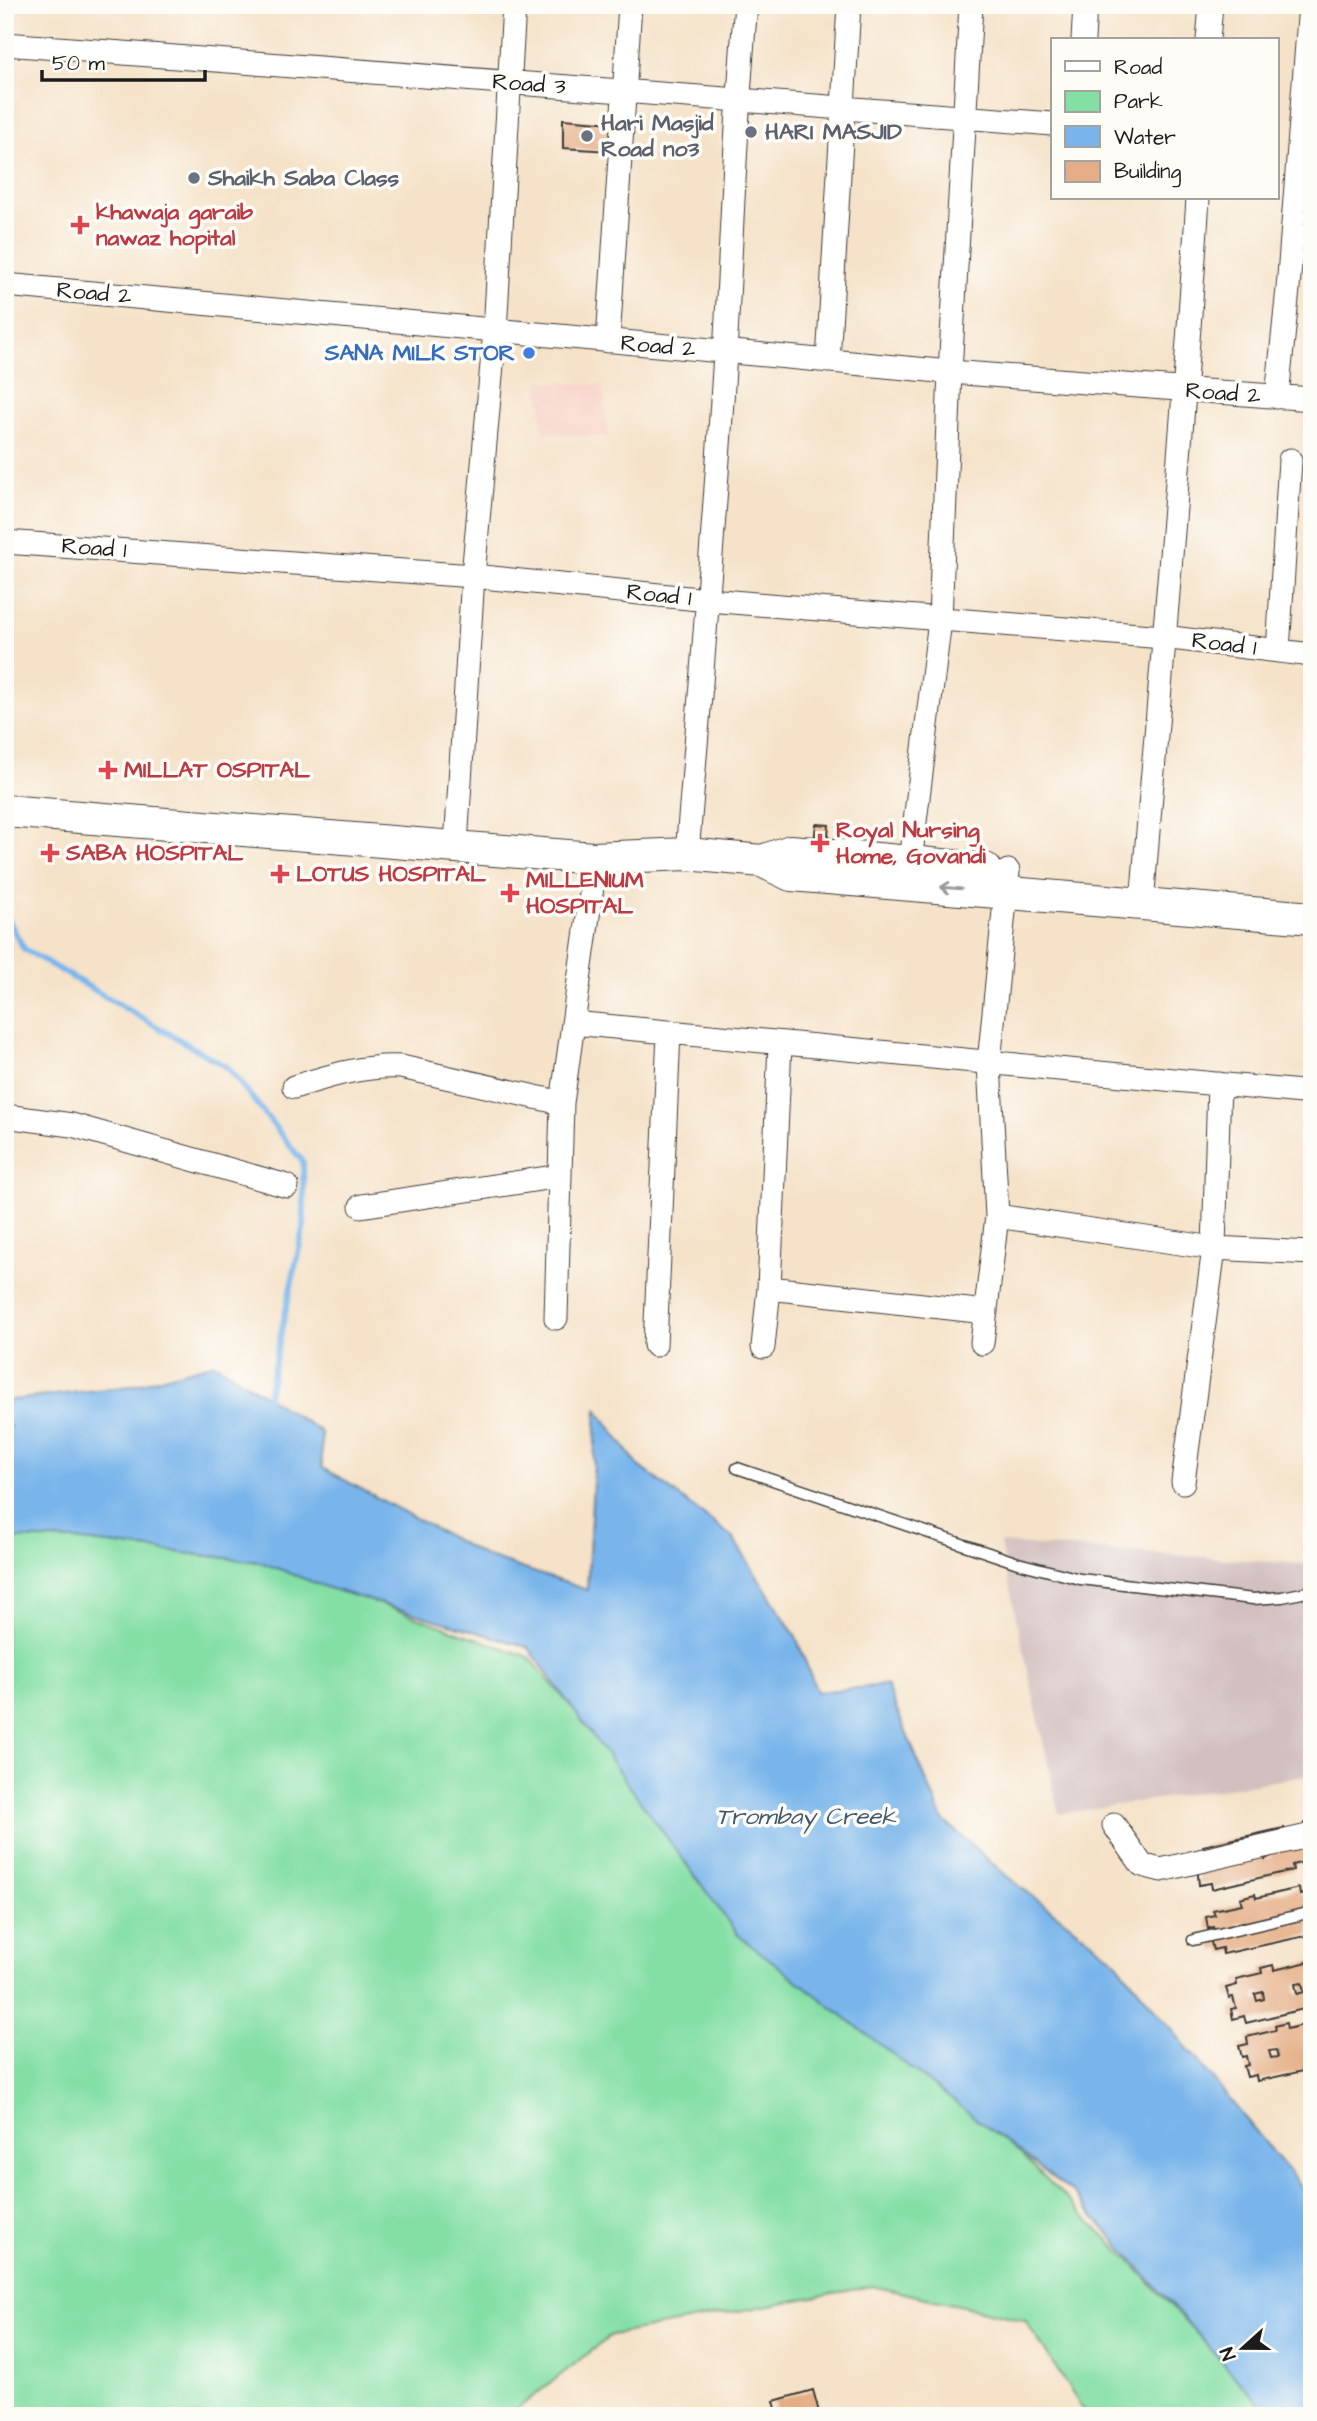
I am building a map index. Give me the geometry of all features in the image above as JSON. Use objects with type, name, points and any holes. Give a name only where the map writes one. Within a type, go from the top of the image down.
[{"type":"street","points":[[456,845],[472,576],[495,331],[514,5]]},
{"type":"street","points":[[608,341],[630,5]]},
{"type":"street","points":[[687,854],[708,600],[725,352],[737,100],[746,5]]},
{"type":"street","points":[[828,361],[849,5]]},
{"type":"street","points":[[909,873],[940,620],[950,372],[971,5]]},
{"type":"street","points":[[1083,38],[1086,5]]},
{"type":"street","points":[[1208,38],[1210,5]]},
{"type":"street","points":[[1277,397],[1288,289],[1296,143],[1310,5]]},
{"type":"street","name":"Road 3","points":[[5,44],[1051,124]]},
{"type":"street","points":[[1143,894],[1185,391],[1198,200]]},
{"type":"street","name":"Road 2","points":[[5,285],[950,372],[1312,400]]},
{"type":"street","points":[[1278,650],[1290,460]]},
{"type":"street","name":"Road 1","points":[[5,542],[472,576],[708,600],[1163,637],[1312,655]]},
{"type":"street","points":[[5,811],[593,858],[687,854],[762,861],[791,851],[909,873],[1143,894],[1312,918]]},
{"type":"street","points":[[555,1318],[562,1103],[593,880],[593,858]]},
{"type":"street","points":[[982,1343],[997,1216],[989,1063],[1008,882]]},
{"type":"street","points":[[1143,894],[1312,898]]},
{"type":"street","points":[[573,1023],[1312,1093]]},
{"type":"street","points":[[654,1345],[669,1033]]},
{"type":"street","points":[[763,1348],[769,1288],[780,1044]]},
{"type":"street","points":[[294,1087],[342,1072],[394,1066],[422,1070],[562,1103]]},
{"type":"street","points":[[1183,1482],[1214,1248],[1219,1084]]},
{"type":"street","points":[[5,1116],[72,1125],[287,1186]]},
{"type":"street","points":[[361,1206],[560,1176]]},
{"type":"street","points":[[997,1216],[1214,1248],[1312,1253]]},
{"type":"street","points":[[769,1288],[986,1312]]},
{"type":"street","points":[[1114,1825],[1142,1866],[1161,1870],[1312,1835]]},
{"type":"lane","points":[[737,1468],[1018,1563],[1080,1579],[1253,1599],[1312,1591]]},
{"type":"lane","points":[[1193,1940],[1312,1912]]},
{"type":"shaded area","points":[[539,381],[602,385],[609,437],[543,432]]},
{"type":"shaded area","points":[[1000,1543],[1303,1564],[1312,1561],[1312,1775],[1059,1814]]},
{"type":"green space","points":[[5,1537],[51,1537],[261,1562],[529,1657],[756,1925],[982,2116],[1130,2261],[1272,2416],[1087,2416],[1025,2320],[872,2286],[612,2335],[508,2416],[5,2416]]},
{"type":"water","name":"Trombay Creek","points":[[215,1363],[321,1432],[322,1468],[485,1556],[587,1590],[597,1409],[638,1465],[732,1537],[796,1637],[817,1692],[886,1685],[943,1820],[1008,1877],[1112,1957],[1312,2199],[1312,2416],[1270,2416],[1074,2194],[738,1935],[528,1647],[328,1588],[261,1562],[75,1540],[5,1538],[5,1430],[11,1427],[5,1420],[5,1401],[131,1386]]},
{"type":"building","name":"Hari Masjid Road no3","points":[[563,119],[612,123],[610,151],[563,148]]},
{"type":"building","points":[[816,824],[829,825],[826,854],[813,853]]},
{"type":"building","points":[[1312,1822],[1312,1860],[1292,1865],[1293,1870],[1212,1889],[1211,1883],[1199,1885],[1197,1865],[1204,1852],[1203,1846],[1284,1828],[1285,1832],[1306,1828],[1305,1823]],"holes":[[[1270,1848],[1272,1856],[1265,1859],[1263,1850]]]},
{"type":"building","points":[[1299,1888],[1300,1895],[1312,1893],[1310,1935],[1223,1954],[1222,1948],[1213,1950],[1210,1938],[1215,1937],[1213,1927],[1208,1929],[1206,1917],[1215,1915],[1213,1910],[1242,1904],[1240,1898],[1255,1894],[1256,1898]],"holes":[[[1244,1922],[1245,1929],[1239,1930],[1237,1923]]]},
{"type":"building","points":[[1312,1961],[1312,2007],[1246,2023],[1244,2016],[1233,2019],[1231,2009],[1236,2008],[1233,1997],[1229,1998],[1226,1988],[1237,1985],[1236,1979],[1262,1973],[1261,1968],[1273,1965],[1274,1970]],"holes":[[[1302,1983],[1304,1992],[1297,1994],[1295,1984]],[[1263,1992],[1264,1999],[1257,2001],[1255,1994]]]},
{"type":"building","points":[[1286,2023],[1287,2029],[1312,2023],[1312,2042],[1309,2042],[1312,2069],[1257,2081],[1256,2075],[1247,2077],[1244,2066],[1248,2065],[1246,2056],[1242,2057],[1239,2046],[1248,2044],[1247,2037],[1276,2030],[1275,2026]],"holes":[[[1276,2050],[1278,2057],[1271,2058],[1269,2051]]]},
{"type":"building","points":[[813,2390],[820,2416],[778,2416],[774,2401]]},
{"type":"waterway","points":[[5,914],[24,949],[228,1068],[303,1162],[304,1225],[266,1404]]},
{"type":"place","name":"HARI MASJID","points":[[751,132]]},
{"type":"place","name":"Hari Masjid Road no3","points":[[587,136]]},
{"type":"place","name":"Shaikh Saba Class","points":[[194,178]]},
{"type":"place","name":"khawaja garaib nawaz hopital","points":[[80,225]]},
{"type":"place","name":"SANA MILK STOR","points":[[529,353]]},
{"type":"place","name":"MILLAT OSPITAL","points":[[108,770]]},
{"type":"place","name":"Royal Nursing Home, Govandi","points":[[820,843]]},
{"type":"place","name":"SABA HOSPITAL","points":[[50,853]]},
{"type":"place","name":"LOTUS HOSPITAL","points":[[280,874]]},
{"type":"place","name":"MILLENIUM HOSPITAL","points":[[510,893]]}]
